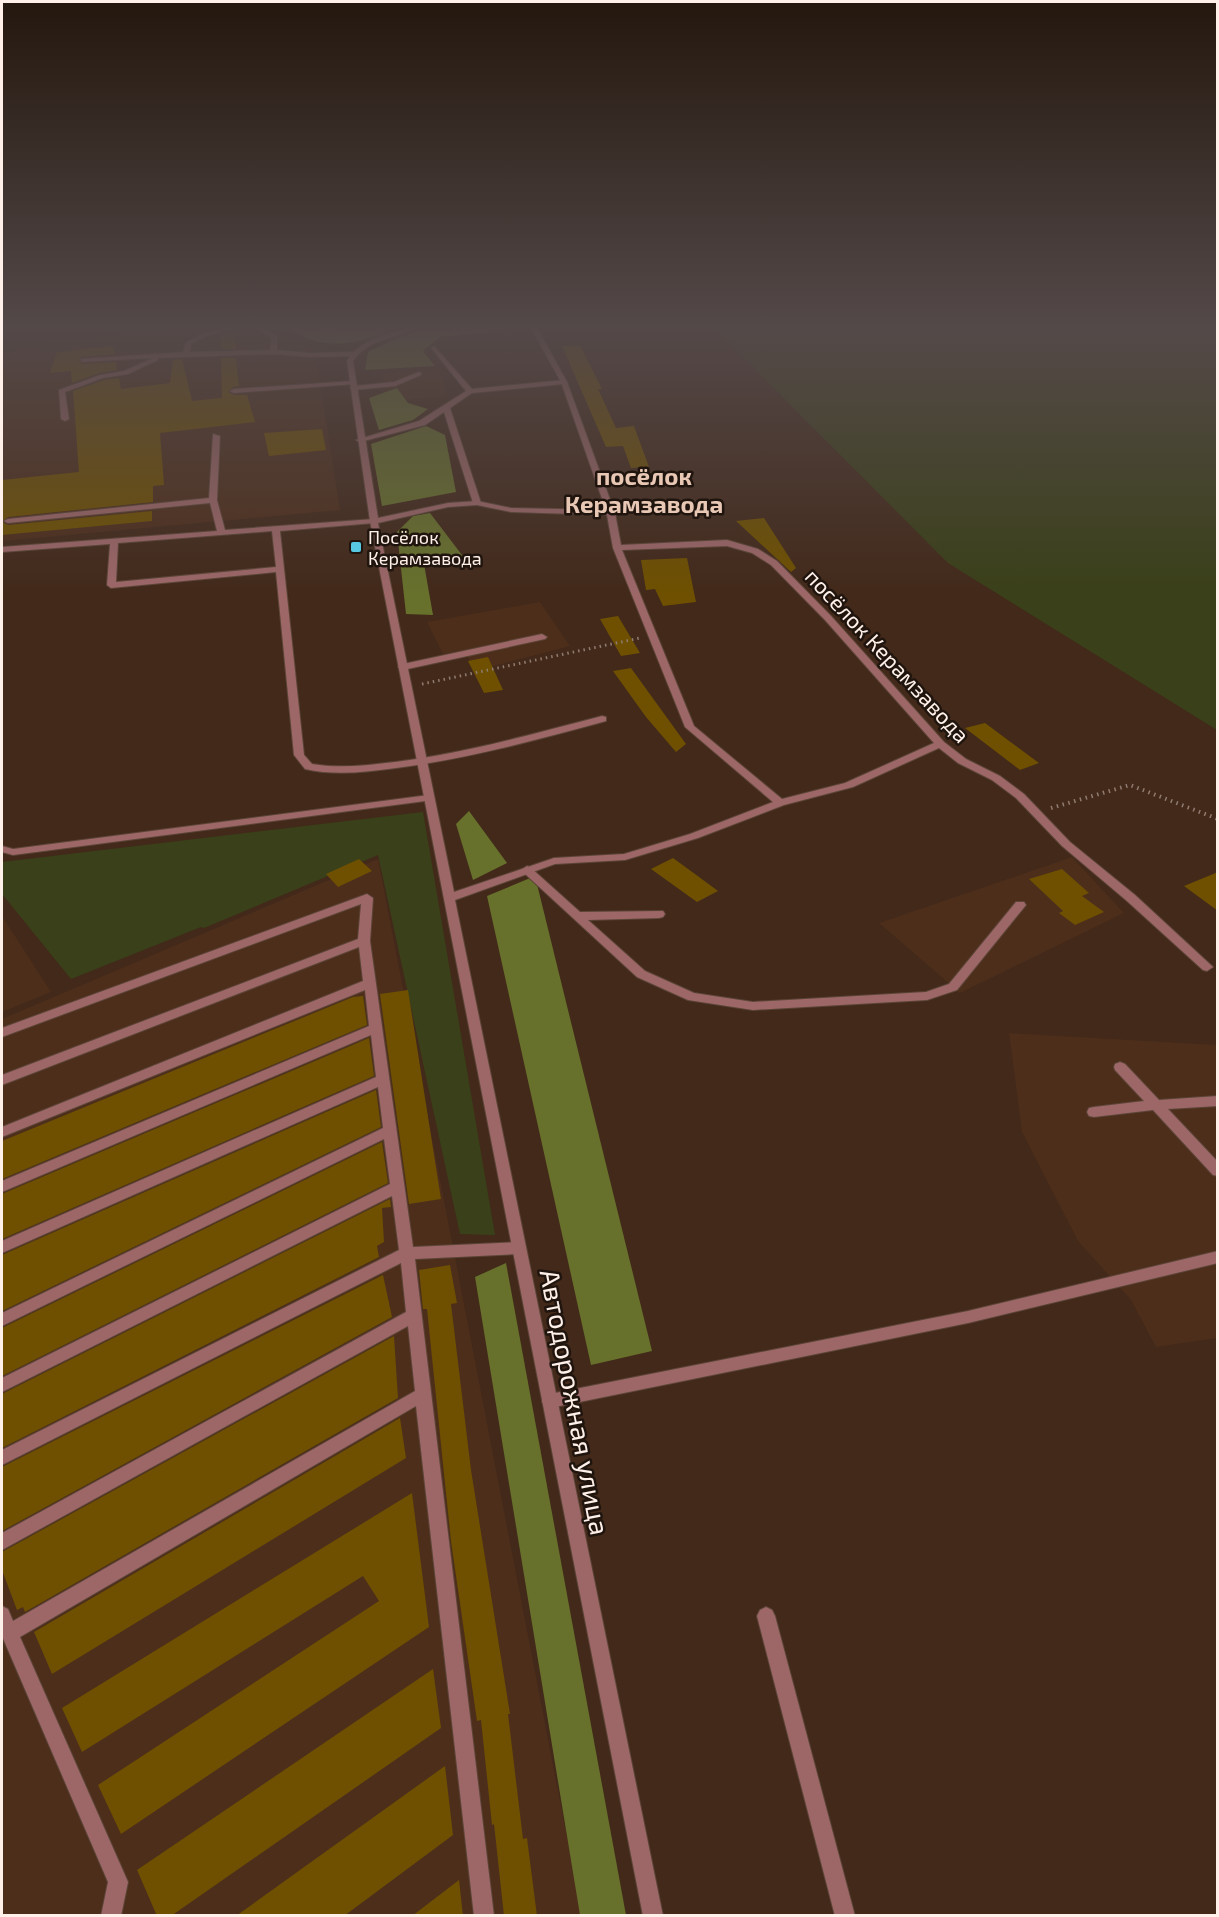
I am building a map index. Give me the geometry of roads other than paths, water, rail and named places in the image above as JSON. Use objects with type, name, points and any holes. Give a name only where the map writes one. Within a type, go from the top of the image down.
[{"type":"street","points":[[357,415],[374,522],[449,898],[554,861],[625,857],[694,836],[780,803],[849,785],[940,744]]},
{"type":"street","points":[[360,440],[422,423],[433,415]]},
{"type":"street","points":[[449,415],[477,503]]},
{"type":"street","points":[[576,415],[610,513],[617,548],[690,727],[780,803]]},
{"type":"street","points":[[216,436],[213,500],[222,533]]},
{"type":"street","points":[[8,521],[213,500]]},
{"type":"street","points":[[2,550],[374,522],[448,505],[477,503],[511,510],[610,513]]},
{"type":"street","points":[[276,529],[299,755],[309,767],[332,772],[422,762],[480,752],[602,719]]},
{"type":"street","points":[[114,542],[111,585],[280,570]]},
{"type":"street","name":"посёлок Керамзавода","points":[[617,548],[727,543],[755,551],[774,563],[828,618],[940,744],[962,761],[996,778],[1020,796],[1066,843],[1207,967]]},
{"type":"street","points":[[403,667],[542,637]]},
{"type":"street","points":[[2,849],[13,852],[429,798]]},
{"type":"street","points":[[526,870],[580,916],[641,974],[692,997],[753,1006],[927,996],[953,987],[1020,905]]},
{"type":"street","points":[[2,1033],[367,898],[364,941],[407,1253],[484,1916]]},
{"type":"street","name":"Автодорожная улица","points":[[449,898],[653,1916]]},
{"type":"street","points":[[580,916],[659,914]]},
{"type":"street","points":[[2,1080],[364,941]]},
{"type":"street","points":[[2,1132],[370,983]]},
{"type":"street","points":[[2,1187],[376,1028]]},
{"type":"street","points":[[1120,1067],[1218,1171]]},
{"type":"street","points":[[2,1247],[383,1079]]},
{"type":"street","points":[[1094,1112],[1218,1101]]},
{"type":"street","points":[[2,1320],[390,1130]]},
{"type":"street","points":[[2,1385],[398,1187]]},
{"type":"street","points":[[2,1458],[407,1253],[519,1248]]},
{"type":"street","points":[[550,1401],[968,1317],[1218,1257]]},
{"type":"street","points":[[2,1542],[414,1315]]},
{"type":"street","points":[[9,1633],[423,1394]]},
{"type":"street","points":[[2,1615],[118,1882],[111,1916]]},
{"type":"street","points":[[766,1616],[845,1916]]},
{"type":"place","name":"Посёлок Керамзавода","points":[[356,547]]},
{"type":"district","name":"посёлок Керамзавода","points":[[644,489]]}]
